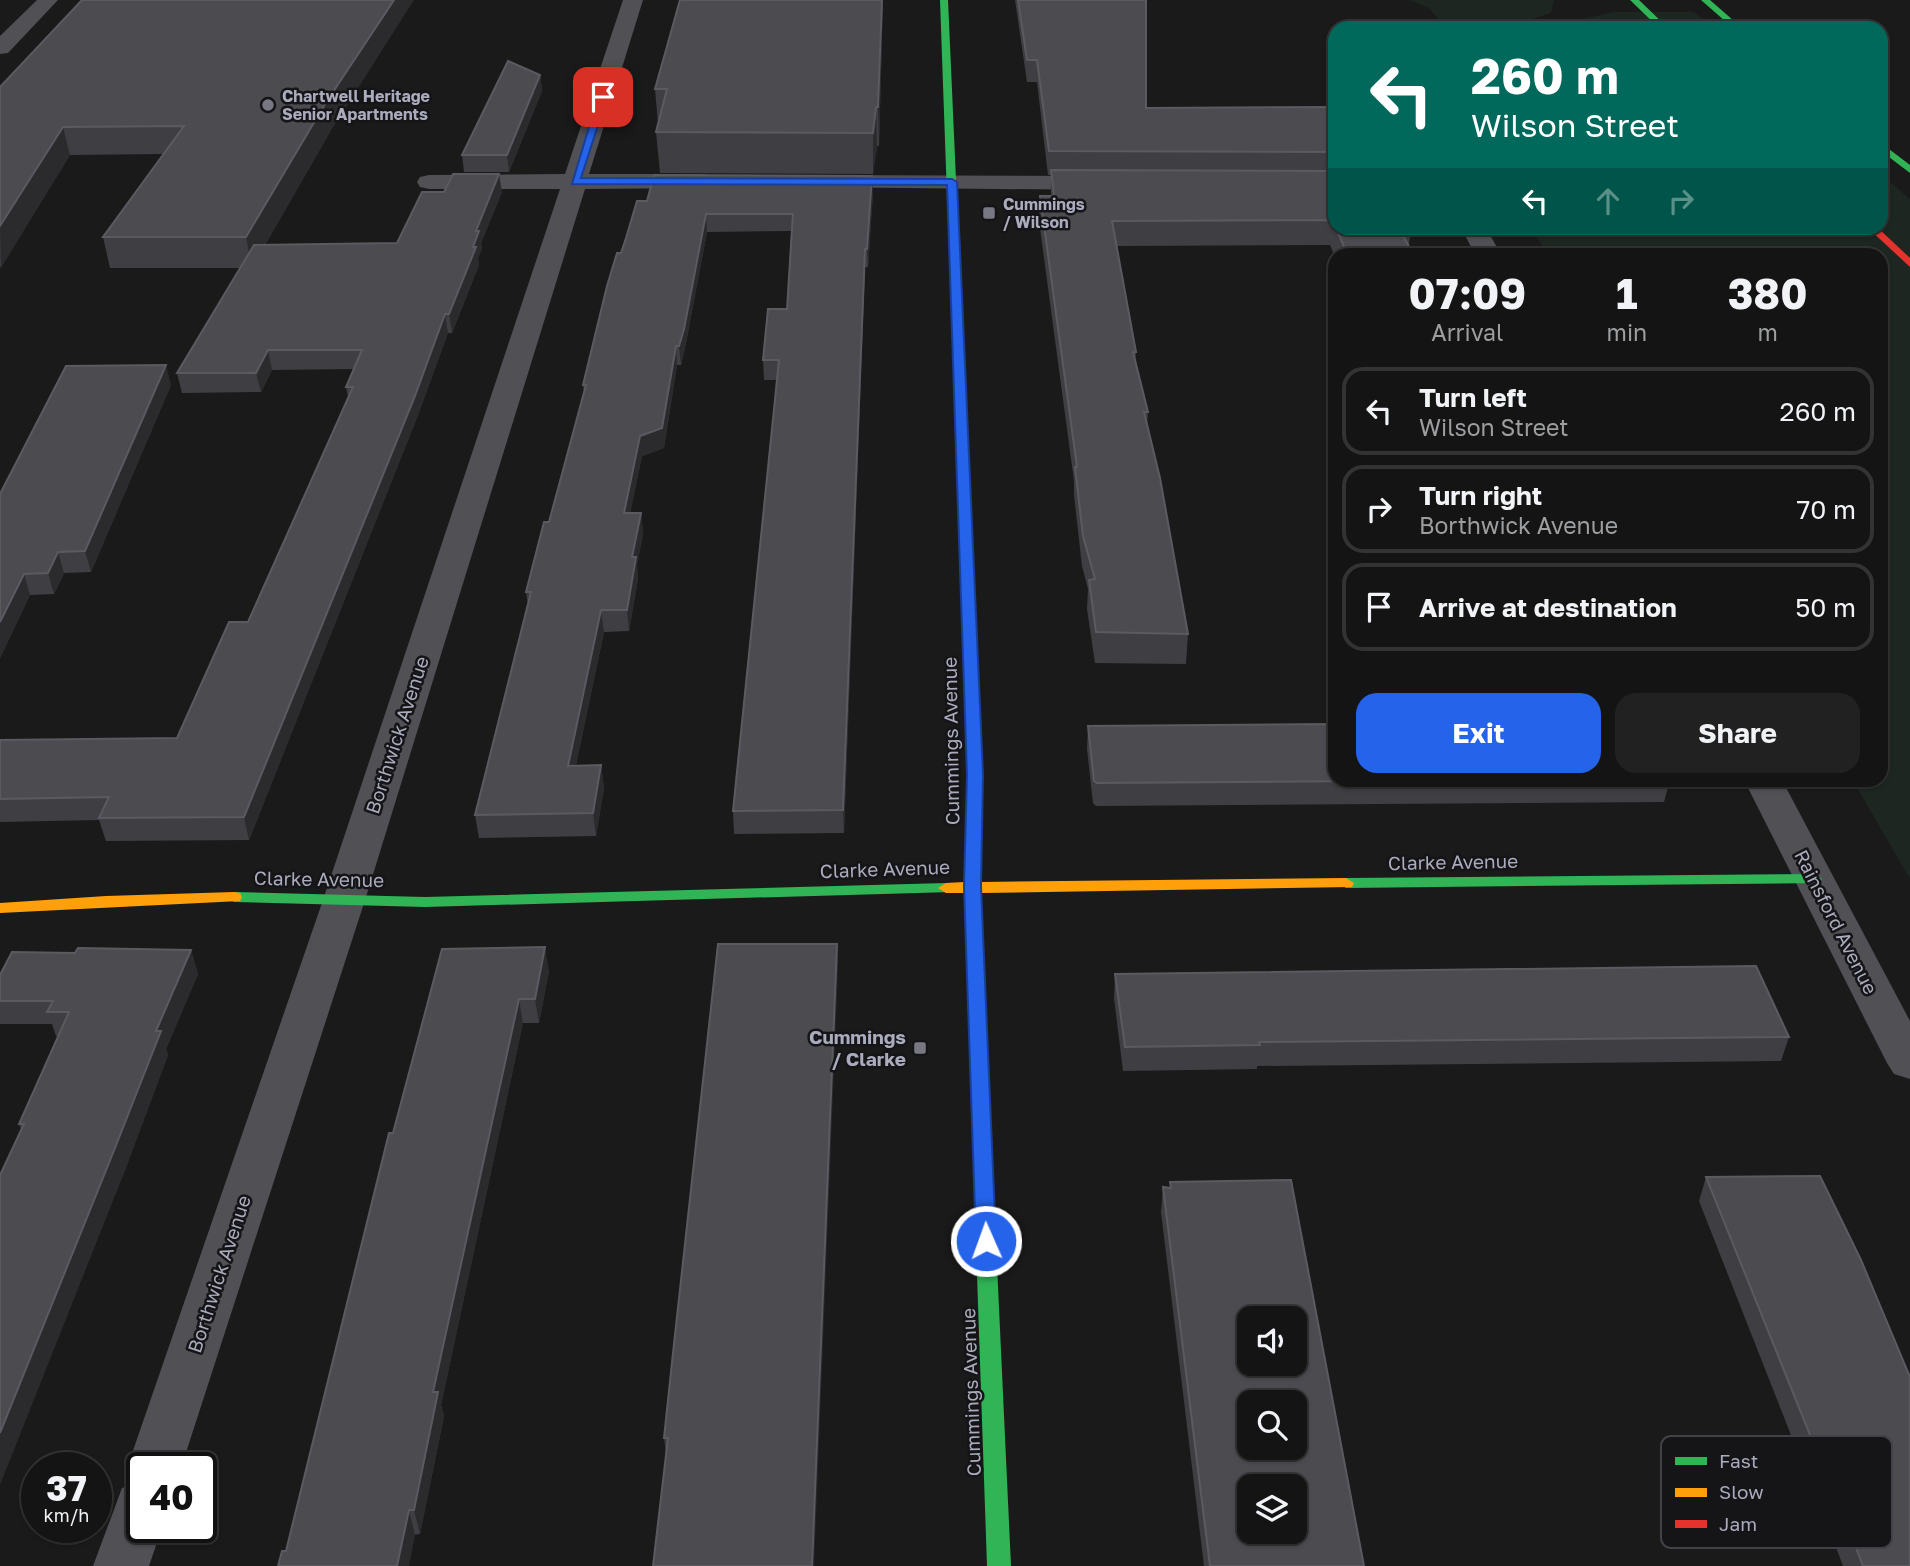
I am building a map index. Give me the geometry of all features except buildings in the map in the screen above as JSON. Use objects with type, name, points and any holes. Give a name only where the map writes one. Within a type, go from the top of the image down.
[{"type":"street","points":[[0,48],[48,0]]},
{"type":"street","name":"Borthwick Avenue","points":[[159,1452],[345,897],[634,0]]},
{"type":"street","name":"Cummings Avenue","points":[[944,0],[975,775],[972,887],[999,1566]]},
{"type":"street","points":[[1634,0],[1656,21]]},
{"type":"street","points":[[1705,0],[1730,21]]},
{"type":"street","points":[[1888,152],[1910,170]]},
{"type":"street","points":[[429,182],[720,181]]},
{"type":"street","points":[[802,182],[1132,184]]},
{"type":"street","points":[[1881,235],[1910,264]]},
{"type":"street","name":"Rainsford Avenue","points":[[1767,787],[1910,1063]]},
{"type":"street","name":"Clarke Avenue","points":[[0,908],[65,902],[345,897],[425,902],[972,887],[1814,879]]},
{"type":"street","points":[[121,1566],[129,1543]]},
{"type":"shaded area","points":[[1410,0],[1554,0],[1551,13],[1526,21],[1440,21],[1429,8]]},
{"type":"shaded area","points":[[1614,12],[1694,12],[1705,21],[1574,21]]},
{"type":"shaded area","points":[[1888,180],[1910,199],[1910,879],[1856,787],[1888,787],[1888,248],[1543,248],[1535,235],[1888,235]]},
{"type":"traffic: fast","points":[[944,0],[962,450]]},
{"type":"traffic: fast","points":[[1634,0],[1656,21]]},
{"type":"traffic: fast","points":[[1705,0],[1730,21]]},
{"type":"traffic: fast","points":[[1888,152],[1910,170]]},
{"type":"traffic: fast","points":[[1346,883],[1814,879]]},
{"type":"traffic: fast","points":[[234,897],[425,902],[946,888]]},
{"type":"traffic: fast","points":[[979,1071],[999,1566]]},
{"type":"traffic: slow","points":[[969,617],[975,775],[972,887],[979,1071]]},
{"type":"traffic: slow","points":[[946,888],[1346,883]]},
{"type":"traffic: slow","points":[[0,908],[234,897]]},
{"type":"traffic: jam","points":[[1880,235],[1910,264]]},
{"type":"traffic: jam","points":[[962,450],[969,617]]},
{"type":"place","name":"Chartwell Heritage Senior Apartments","points":[[268,105]]},
{"type":"place","name":"Cummings / Wilson","points":[[989,213]]},
{"type":"place","name":"Cummings / Clarke","points":[[920,1048]]},
{"type":"route","points":[[603,97],[575,181],[952,182],[975,775],[972,887],[986,1241]]}]
